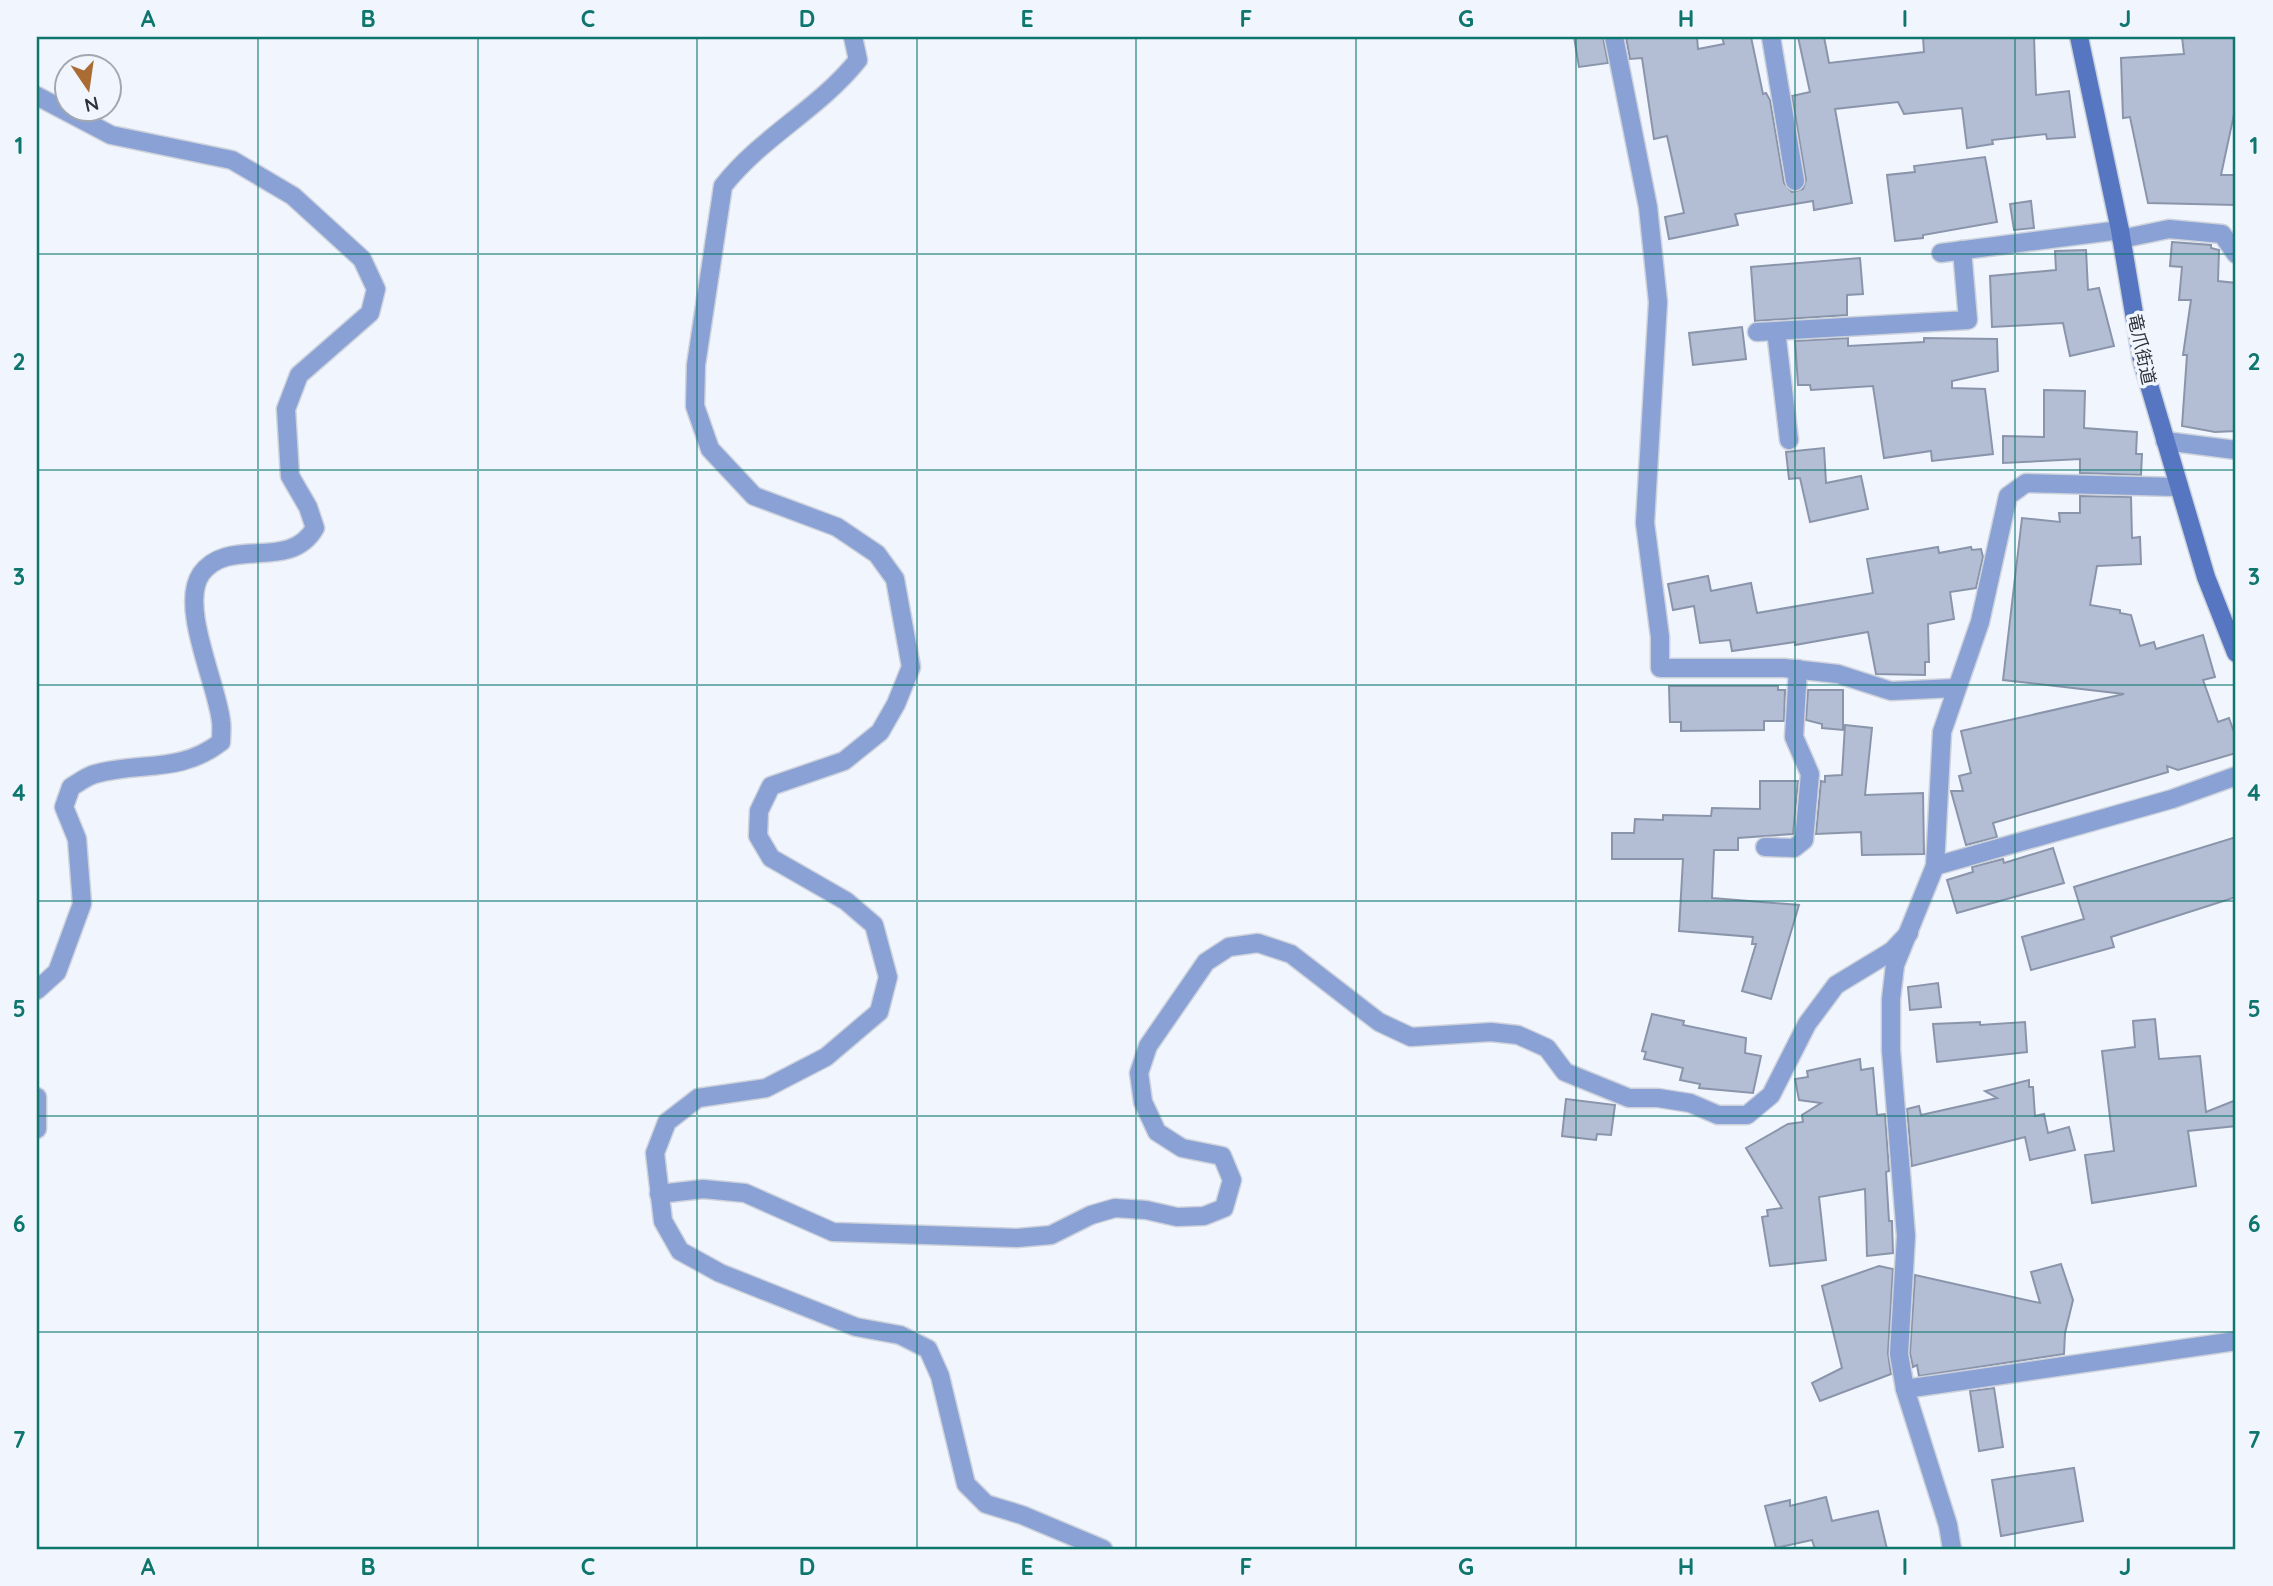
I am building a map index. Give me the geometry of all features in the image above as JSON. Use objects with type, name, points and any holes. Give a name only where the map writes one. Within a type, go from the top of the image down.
[{"type":"main road","name":"竜爪街道","points":[[2079,37],[2121,234],[2141,360],[2206,577],[2236,653]]},
{"type":"street","points":[[853,37],[858,60],[837,86],[741,163],[723,186],[696,365],[695,406],[710,449],[754,496],[837,527],[877,554],[895,579],[911,667],[897,704],[880,732],[844,761],[771,786],[759,811],[758,836],[771,858],[846,901],[874,925],[888,977],[879,1012],[826,1057],[766,1088],[698,1098],[667,1122],[655,1153],[663,1221],[680,1251],[763,1292],[856,1327],[900,1335],[928,1349],[940,1376],[966,1484],[986,1504],[1022,1515],[1103,1549]]},
{"type":"street","points":[[1614,37],[1648,207],[1658,302],[1645,523],[1660,637],[1660,668],[1798,669],[1838,674],[1891,691],[1955,688]]},
{"type":"street","points":[[1771,37],[1795,181]]},
{"type":"street","points":[[37,96],[111,135],[232,160],[303,205],[362,259],[376,289],[370,313],[299,375],[286,409],[290,476],[309,507],[315,528],[307,542],[287,551],[222,557],[207,566],[196,581],[195,614],[221,721],[220,742],[204,755],[169,765],[94,774],[71,787],[64,807],[77,839],[82,904],[57,972],[37,990]]},
{"type":"street","points":[[1941,253],[2169,229],[2222,234],[2236,254]]},
{"type":"street","points":[[1757,332],[1968,320],[1962,250]]},
{"type":"street","points":[[1776,331],[1789,440]]},
{"type":"street","points":[[2165,441],[2236,450]]},
{"type":"street","points":[[1952,1549],[1948,1525],[1905,1389],[1899,1354],[1906,1236],[1891,1050],[1891,999],[1895,965],[1934,866],[1942,732],[1980,622],[2008,496],[2026,483],[2177,487]]},
{"type":"street","points":[[1765,847],[1794,848],[1804,841],[1810,774],[1794,737],[1798,669]]},
{"type":"street","points":[[1934,866],[2172,799],[2236,776]]},
{"type":"street","points":[[659,1194],[703,1189],[745,1193],[833,1232],[1017,1238],[1051,1235],[1091,1215],[1115,1208],[1146,1210],[1177,1217],[1205,1216],[1224,1208],[1232,1180],[1222,1156],[1182,1148],[1157,1132],[1143,1102],[1139,1073],[1148,1046],[1206,962],[1229,947],[1258,943],[1291,954],[1379,1022],[1411,1037],[1490,1032],[1518,1034],[1547,1048],[1565,1072],[1629,1098],[1658,1097],[1690,1103],[1718,1115],[1747,1115],[1771,1095],[1807,1024],[1836,985],[1892,951],[1909,933]]},
{"type":"street","points":[[37,1097],[37,1129]]},
{"type":"street","points":[[1905,1389],[2236,1341]]},
{"type":"building","points":[[1574,37],[1603,37],[1608,63],[1579,67]]},
{"type":"building","points":[[1626,37],[1697,37],[1698,49],[1724,44],[1722,37],[1751,37],[1763,94],[1766,93],[1770,100],[1784,183],[1792,192],[1803,189],[1806,180],[1792,96],[1810,92],[1798,37],[1824,37],[1829,63],[1924,52],[1923,37],[2034,37],[2036,95],[2069,91],[2075,137],[2047,139],[2046,134],[1992,140],[1993,144],[1967,148],[1962,108],[1904,114],[1898,102],[1835,109],[1852,203],[1814,210],[1813,201],[1735,214],[1738,225],[1669,239],[1665,217],[1684,213],[1667,136],[1654,139],[1642,58],[1630,59]]},
{"type":"building","points":[[2182,37],[2236,37],[2236,105],[2221,175],[2236,175],[2236,205],[2148,203],[2130,117],[2123,118],[2121,58],[2184,54]]},
{"type":"building","points":[[1985,157],[1997,222],[1923,235],[1923,238],[1895,241],[1887,175],[1915,172],[1914,166]]},
{"type":"building","points":[[2031,201],[2034,228],[2014,230],[2010,204]]},
{"type":"building","points":[[2172,242],[2211,245],[2211,248],[2219,250],[2218,281],[2236,283],[2236,431],[2215,432],[2182,426],[2187,355],[2183,355],[2191,300],[2179,300],[2182,267],[2170,266]]},
{"type":"building","points":[[2086,250],[2088,290],[2099,288],[2114,346],[2070,356],[2063,323],[1992,327],[1990,276],[2056,270],[2055,251]]},
{"type":"building","points":[[1860,258],[1863,294],[1847,295],[1847,315],[1755,321],[1751,267]]},
{"type":"building","points":[[1742,327],[1746,359],[1693,365],[1689,333]]},
{"type":"building","points":[[1848,338],[1848,346],[1924,342],[1924,338],[1997,339],[1998,371],[1952,381],[1952,388],[1985,389],[1993,454],[1932,461],[1931,451],[1884,458],[1873,386],[1811,390],[1810,385],[1798,385],[1795,341]]},
{"type":"building","points":[[2044,390],[2085,391],[2084,428],[2137,432],[2136,454],[2142,454],[2141,475],[2080,473],[2080,459],[2003,463],[2003,436],[2044,437]]},
{"type":"building","points":[[1824,448],[1826,483],[1861,476],[1868,509],[1810,522],[1800,478],[1789,479],[1786,452]]},
{"type":"building","points":[[2080,496],[2131,497],[2132,538],[2140,537],[2141,564],[2097,566],[2090,605],[2120,610],[2120,613],[2131,615],[2140,646],[2154,642],[2156,649],[2203,635],[2215,677],[2203,680],[2218,722],[2229,718],[2236,738],[2236,753],[2178,770],[2167,766],[2168,772],[1993,823],[1997,837],[1966,845],[1951,791],[1963,791],[1959,776],[1971,773],[1961,731],[2124,694],[2003,680],[2022,518],[2060,522],[2059,513],[2080,513]]},
{"type":"building","points":[[1938,547],[1939,553],[1971,547],[1972,550],[1981,549],[1983,557],[1976,588],[1950,592],[1954,619],[1928,624],[1929,662],[1925,662],[1925,675],[1876,674],[1868,632],[1795,645],[1795,642],[1732,651],[1730,640],[1700,643],[1694,606],[1673,610],[1668,584],[1708,576],[1711,591],[1751,583],[1757,613],[1873,593],[1867,559]]},
{"type":"building","points":[[1669,686],[1778,686],[1778,690],[1785,690],[1784,721],[1764,721],[1764,730],[1681,731],[1681,722],[1670,722]]},
{"type":"building","points":[[1808,690],[1843,690],[1843,730],[1822,728],[1822,724],[1806,720]]},
{"type":"building","points":[[1845,725],[1872,728],[1865,795],[1923,793],[1924,854],[1862,855],[1861,832],[1816,834],[1821,781],[1825,782],[1825,776],[1842,775]]},
{"type":"building","points":[[1760,781],[1798,781],[1793,834],[1738,838],[1738,850],[1714,850],[1712,898],[1799,905],[1771,999],[1742,991],[1756,944],[1752,944],[1753,937],[1679,931],[1683,859],[1612,859],[1612,833],[1634,833],[1635,819],[1663,820],[1663,815],[1711,816],[1712,808],[1760,809]]},
{"type":"building","points":[[2236,837],[2236,897],[2111,937],[2114,947],[2031,970],[2022,937],[2084,919],[2074,887]]},
{"type":"building","points":[[2053,848],[2064,883],[1957,913],[1947,880],[1973,872],[1972,867],[2003,859],[2004,863]]},
{"type":"building","points":[[1938,983],[1941,1007],[1910,1010],[1908,987]]},
{"type":"building","points":[[1652,1014],[1684,1021],[1683,1025],[1746,1038],[1745,1053],[1761,1056],[1753,1093],[1699,1088],[1700,1084],[1680,1080],[1683,1068],[1644,1059],[1646,1052],[1642,1051]]},
{"type":"building","points":[[2155,1019],[2159,1059],[2200,1056],[2206,1112],[2236,1100],[2236,1126],[2188,1131],[2196,1186],[2092,1203],[2085,1155],[2114,1151],[2102,1051],[2135,1047],[2133,1021]]},
{"type":"building","points":[[1980,1022],[1980,1025],[2025,1022],[2027,1052],[1937,1062],[1933,1024]]},
{"type":"building","points":[[1860,1059],[1861,1070],[1873,1068],[1877,1115],[1885,1114],[1889,1171],[1886,1172],[1893,1253],[1867,1256],[1865,1189],[1819,1197],[1826,1260],[1770,1266],[1762,1217],[1768,1216],[1767,1210],[1782,1208],[1746,1148],[1788,1124],[1803,1122],[1802,1115],[1821,1103],[1799,1100],[1795,1079],[1808,1077],[1807,1071]]},
{"type":"building","points":[[2029,1080],[2029,1087],[2033,1087],[2035,1116],[2044,1114],[2048,1133],[2069,1127],[2075,1150],[2030,1160],[2025,1137],[1912,1166],[1907,1109],[1919,1106],[1921,1115],[1997,1098],[1985,1091]]},
{"type":"building","points":[[1566,1099],[1615,1105],[1611,1135],[1597,1134],[1596,1140],[1562,1136]]},
{"type":"building","points":[[2061,1264],[2073,1300],[2065,1333],[2064,1354],[1919,1376],[1917,1365],[1913,1367],[1910,1353],[1915,1275],[2040,1303],[2031,1272]]},
{"type":"building","points":[[1879,1266],[1893,1269],[1888,1353],[1891,1374],[1820,1401],[1812,1383],[1842,1368],[1822,1286]]},
{"type":"building","points":[[1994,1388],[2003,1447],[1979,1451],[1970,1391]]},
{"type":"building","points":[[2074,1468],[2083,1521],[2001,1536],[1992,1480]]},
{"type":"building","points":[[1826,1497],[1832,1521],[1878,1511],[1887,1549],[1815,1549],[1812,1540],[1776,1548],[1765,1506],[1790,1500],[1790,1506]]}]
